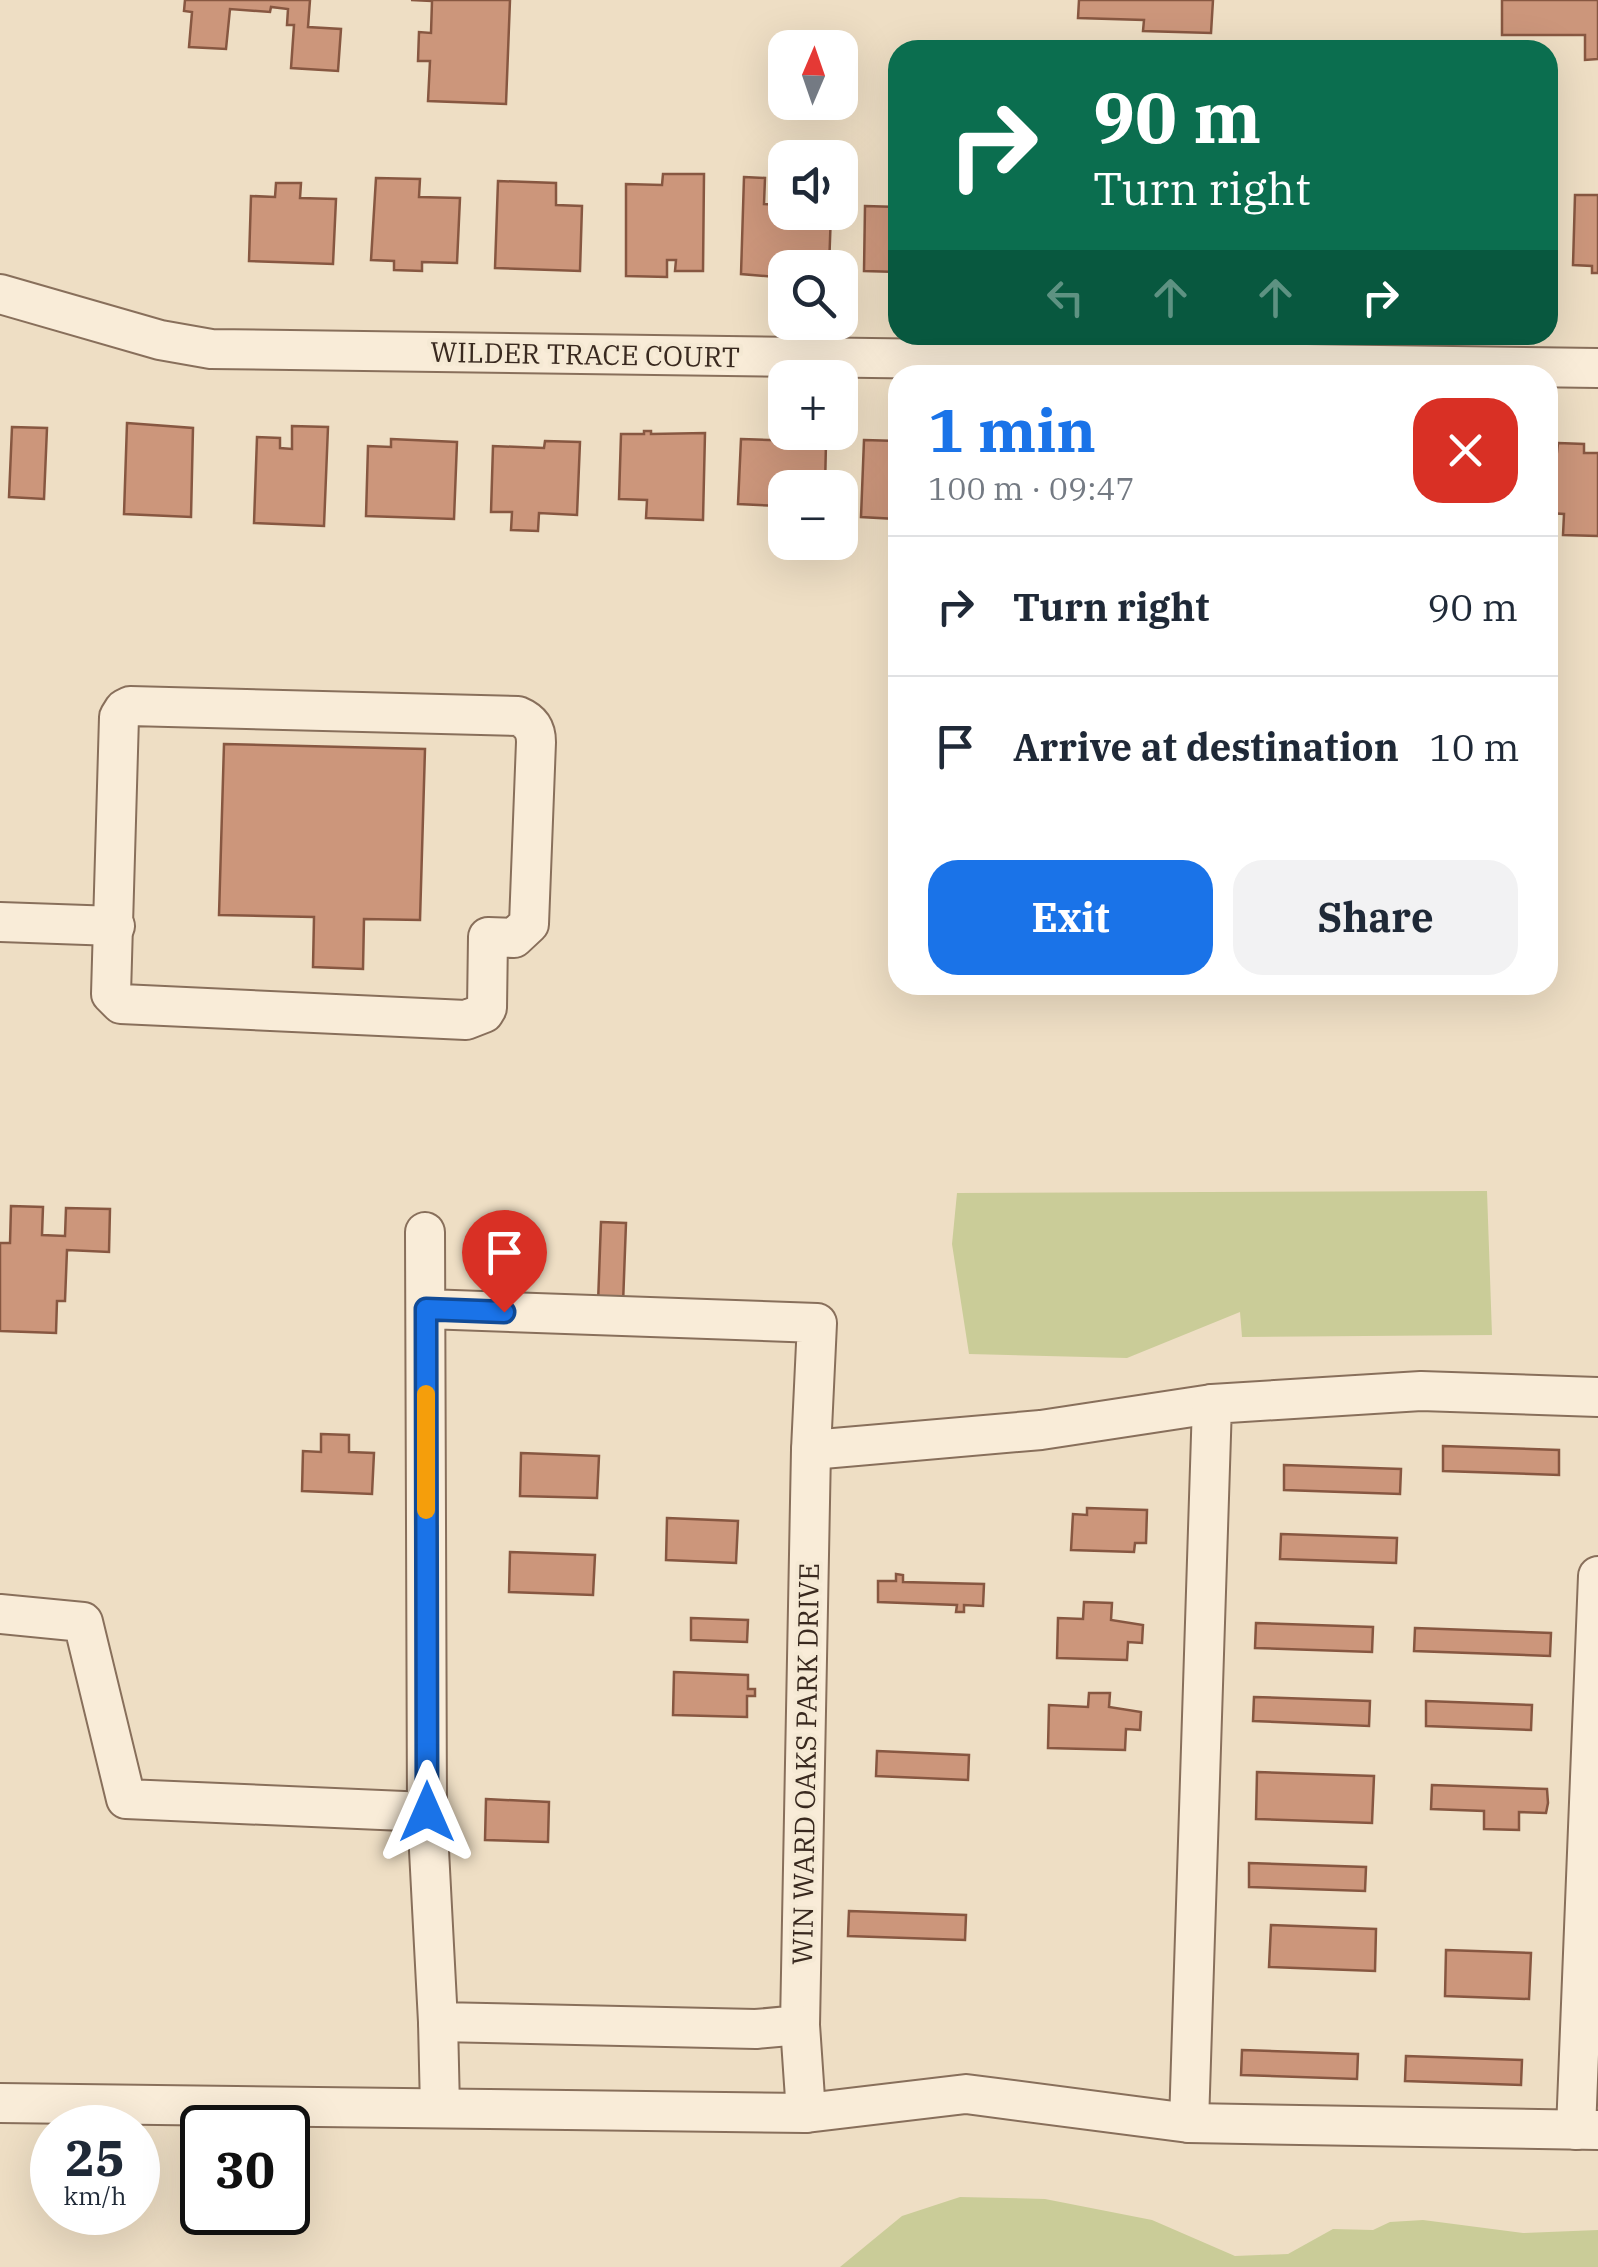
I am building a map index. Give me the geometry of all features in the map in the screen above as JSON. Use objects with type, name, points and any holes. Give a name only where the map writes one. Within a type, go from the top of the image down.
[{"type":"street","name":"WILDER TRACE COURT","points":[[0,294],[160,340],[211,349],[1379,365]]},
{"type":"street","name":"WILDER TRACE COURT","points":[[1558,367],[1598,368]]},
{"type":"street","points":[[130,706],[518,716],[533,727],[536,742],[529,924],[514,938],[488,937],[487,1008],[476,1018],[121,1004],[111,994],[115,926],[119,717],[130,706]]},
{"type":"street","points":[[0,922],[115,926]]},
{"type":"street","points":[[425,1232],[427,1812],[440,2108]]},
{"type":"street","name":"WIN WARD OAKS PARK DRIVE","points":[[426,1309],[817,1322],[800,2025],[806,2113]]},
{"type":"street","points":[[811,1450],[1041,1430],[1212,1404],[1421,1391],[1598,1397]]},
{"type":"street","points":[[1189,2123],[1212,1404]]},
{"type":"street","points":[[0,2103],[806,2113],[966,2094],[1189,2123],[1587,2130],[1598,1576]]},
{"type":"street","points":[[0,1614],[82,1622],[126,1799],[427,1812]]},
{"type":"street","points":[[438,2022],[756,2029],[800,2025]]},
{"type":"green space","points":[[1487,1191],[1492,1335],[1242,1337],[1240,1312],[1127,1358],[969,1354],[952,1244],[957,1193]]},
{"type":"green space","points":[[960,2197],[1045,2199],[1152,2220],[1235,2256],[1288,2254],[1333,2229],[1373,2230],[1390,2222],[1423,2220],[1523,2233],[1598,2230],[1598,2267],[840,2267],[902,2216]]},
{"type":"building","points":[[185,0],[310,0],[308,27],[341,29],[338,71],[291,68],[294,25],[287,25],[288,9],[230,9],[226,49],[189,47],[192,12],[184,11]]},
{"type":"building","points":[[411,0],[510,0],[506,104],[428,101],[430,61],[418,61],[419,32],[431,33],[432,1]]},
{"type":"building","points":[[1079,0],[1213,0],[1211,33],[1143,31],[1144,20],[1078,18]]},
{"type":"building","points":[[1502,0],[1598,0],[1598,59],[1585,60],[1585,35],[1502,35]]},
{"type":"building","points":[[663,174],[704,174],[703,271],[675,271],[676,260],[667,260],[667,277],[626,276],[626,184],[662,185]]},
{"type":"building","points":[[744,177],[765,178],[768,230],[830,230],[830,250],[768,250],[768,276],[741,274]]},
{"type":"building","points":[[376,178],[420,179],[419,197],[460,198],[457,263],[422,262],[422,271],[394,270],[394,261],[371,260]]},
{"type":"building","points":[[498,181],[556,183],[556,205],[582,206],[580,271],[495,268]]},
{"type":"building","points":[[276,183],[301,183],[300,198],[336,199],[333,264],[249,261],[251,196],[275,197]]},
{"type":"building","points":[[1575,195],[1598,195],[1598,273],[1592,273],[1592,266],[1573,265]]},
{"type":"building","points":[[865,206],[888,207],[888,272],[864,271]]},
{"type":"building","points":[[127,423],[193,428],[191,517],[124,514]]},
{"type":"building","points":[[292,426],[328,427],[324,526],[254,523],[257,437],[280,438],[280,448],[292,449]]},
{"type":"building","points":[[12,427],[47,428],[44,499],[9,497]]},
{"type":"building","points":[[705,433],[703,520],[646,518],[647,500],[619,499],[621,434]]},
{"type":"building","points":[[391,439],[457,442],[454,519],[366,516],[368,446],[391,447]]},
{"type":"building","points":[[741,439],[768,440],[768,450],[826,450],[825,470],[768,470],[768,505],[738,504]]},
{"type":"building","points":[[864,440],[888,441],[888,519],[861,517]]},
{"type":"building","points":[[545,441],[580,442],[577,515],[539,513],[538,531],[511,530],[512,512],[491,512],[493,446],[544,448]]},
{"type":"building","points":[[1558,443],[1584,444],[1584,453],[1598,453],[1598,536],[1563,535],[1564,514],[1558,514]]},
{"type":"building","points":[[224,744],[425,749],[420,920],[364,919],[363,969],[313,967],[314,917],[219,915]]},
{"type":"building","points":[[11,1206],[43,1207],[42,1235],[65,1236],[66,1208],[110,1209],[109,1252],[67,1250],[65,1301],[57,1301],[56,1333],[0,1331],[0,1243],[10,1243]]},
{"type":"building","points":[[601,1222],[626,1223],[623,1304],[598,1303]]},
{"type":"building","points":[[321,1434],[349,1435],[349,1452],[374,1453],[372,1494],[302,1491],[303,1451],[321,1452]]},
{"type":"building","points":[[1443,1446],[1559,1450],[1559,1475],[1443,1471]]},
{"type":"building","points":[[521,1453],[599,1456],[597,1498],[520,1496]]},
{"type":"building","points":[[1284,1465],[1401,1469],[1400,1494],[1284,1490]]},
{"type":"building","points":[[1087,1508],[1147,1510],[1146,1543],[1135,1543],[1134,1552],[1071,1550],[1073,1514],[1087,1515]]},
{"type":"building","points":[[667,1518],[738,1521],[736,1563],[666,1560]]},
{"type":"building","points":[[1281,1534],[1397,1538],[1396,1563],[1280,1559]]},
{"type":"building","points":[[510,1552],[595,1555],[593,1595],[509,1592]]},
{"type":"building","points":[[896,1574],[903,1575],[903,1582],[984,1584],[983,1606],[964,1605],[964,1612],[956,1612],[957,1605],[878,1602],[878,1581],[896,1581]]},
{"type":"building","points":[[1084,1602],[1112,1603],[1111,1620],[1143,1625],[1142,1643],[1128,1642],[1127,1660],[1057,1658],[1058,1618],[1083,1619]]},
{"type":"building","points":[[691,1618],[748,1620],[747,1642],[691,1640]]},
{"type":"building","points":[[1256,1623],[1373,1627],[1372,1652],[1255,1648]]},
{"type":"building","points":[[1415,1628],[1551,1633],[1550,1656],[1414,1651]]},
{"type":"building","points":[[674,1672],[748,1675],[748,1689],[755,1689],[755,1696],[747,1696],[747,1717],[673,1715]]},
{"type":"building","points":[[1089,1693],[1110,1693],[1109,1707],[1141,1712],[1140,1730],[1126,1729],[1125,1750],[1048,1748],[1049,1705],[1088,1707]]},
{"type":"building","points":[[1254,1697],[1370,1701],[1369,1726],[1253,1721]]},
{"type":"building","points":[[1426,1701],[1532,1705],[1531,1730],[1426,1726]]},
{"type":"building","points":[[877,1751],[969,1755],[968,1780],[876,1776]]},
{"type":"building","points":[[1257,1772],[1374,1776],[1372,1823],[1256,1819]]},
{"type":"building","points":[[1432,1785],[1547,1789],[1546,1813],[1519,1812],[1519,1830],[1484,1829],[1484,1811],[1431,1809]]},
{"type":"building","points":[[486,1799],[549,1802],[548,1842],[485,1840]]},
{"type":"building","points":[[1249,1863],[1366,1867],[1365,1891],[1249,1887]]},
{"type":"building","points":[[849,1911],[966,1915],[965,1940],[848,1936]]},
{"type":"building","points":[[1271,1925],[1376,1929],[1375,1971],[1269,1967]]},
{"type":"building","points":[[1446,1950],[1531,1953],[1529,1999],[1445,1996]]},
{"type":"building","points":[[1242,2050],[1358,2054],[1357,2079],[1241,2075]]},
{"type":"building","points":[[1406,2056],[1522,2060],[1521,2085],[1405,2081]]},
{"type":"slow traffic","points":[[426,1394],[426,1510]]},
{"type":"route","points":[[427,1812],[426,1309],[504,1312]]}]
